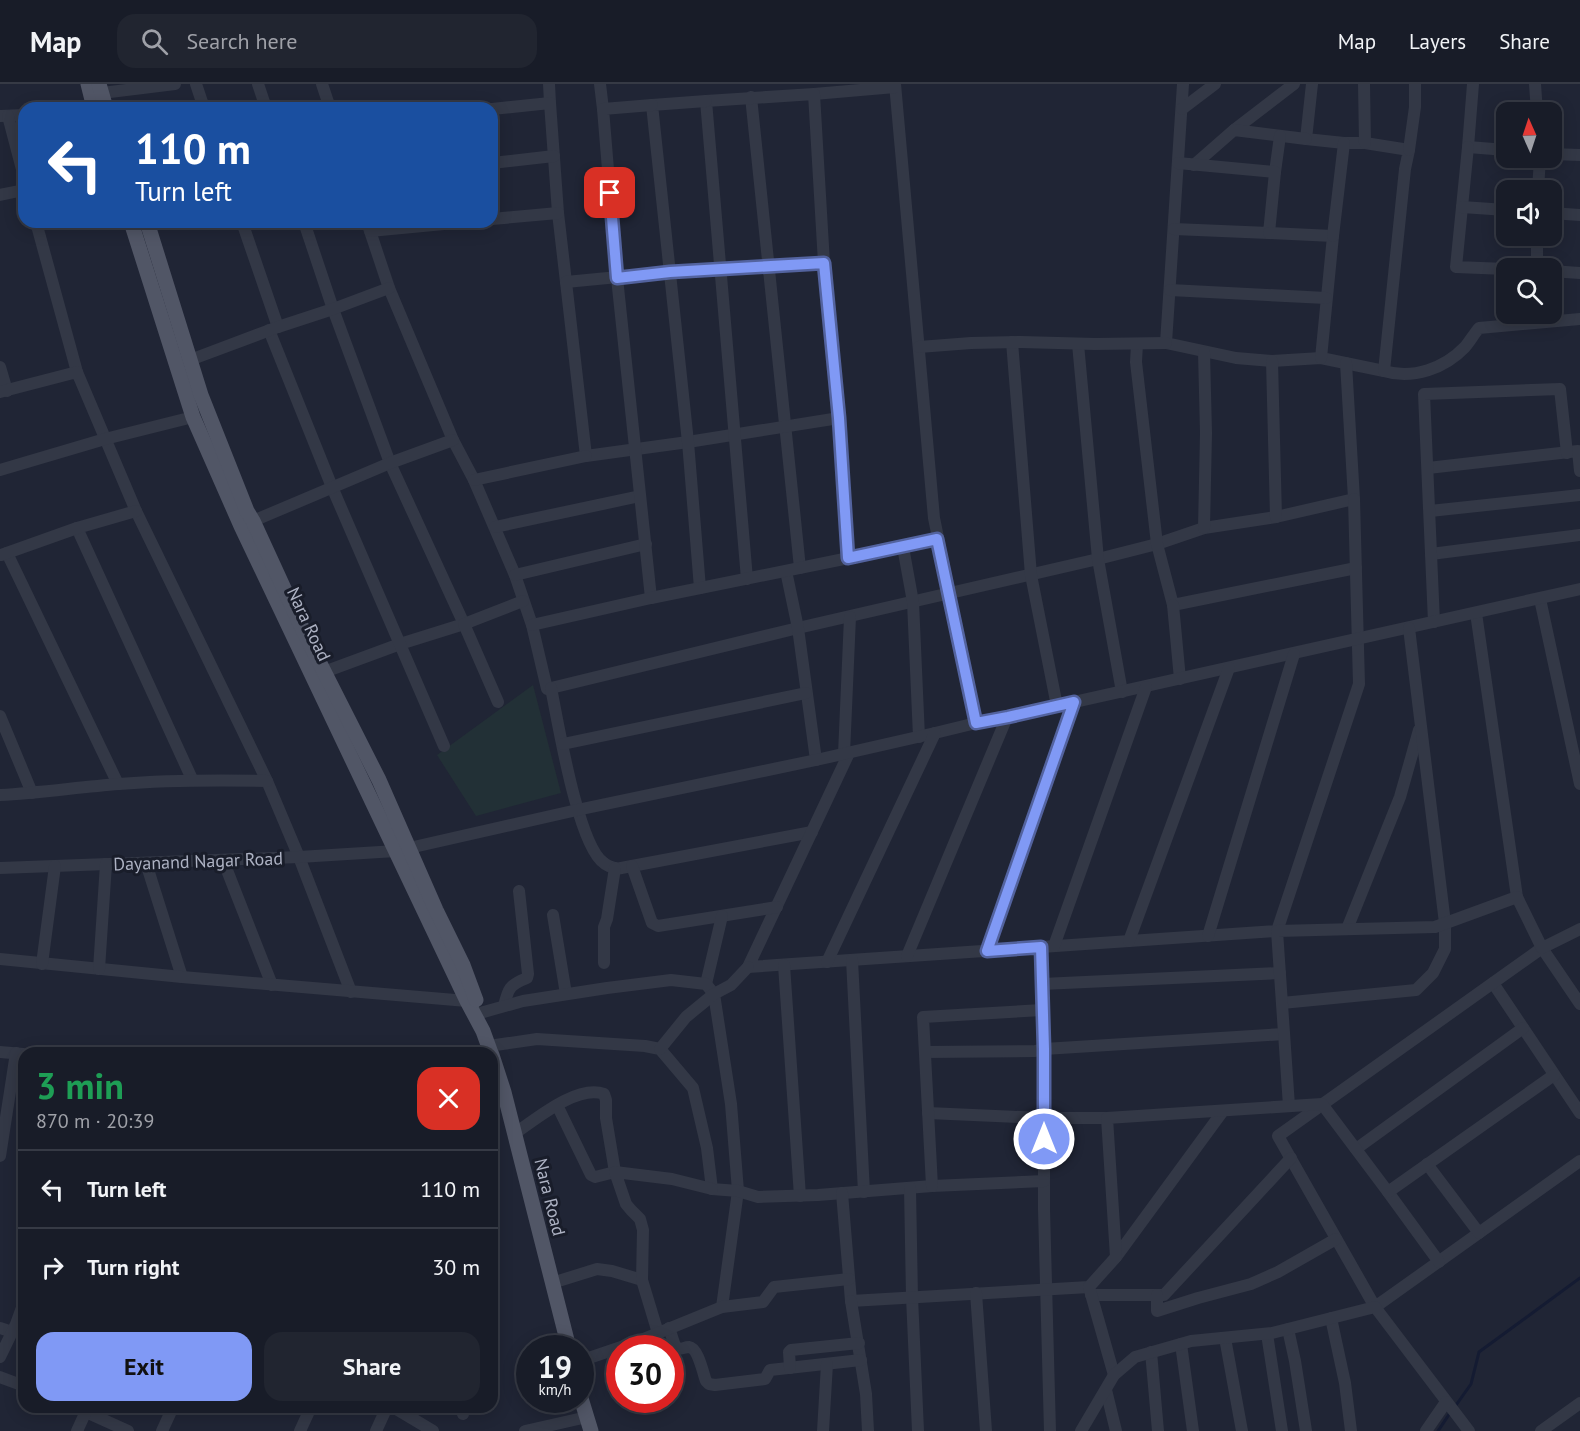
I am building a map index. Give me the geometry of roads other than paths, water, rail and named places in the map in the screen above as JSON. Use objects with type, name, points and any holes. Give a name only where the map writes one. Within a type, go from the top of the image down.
[{"type":"main road","points":[[88,84],[92,102]]},
{"type":"main road","name":"Nara Road","points":[[132,228],[193,417],[242,526],[319,674],[403,849],[475,1008],[489,1046]]},
{"type":"main road","points":[[149,228],[201,395],[235,484],[303,630],[319,674]]},
{"type":"main road","name":"Nara Road","points":[[498,1092],[514,1134],[566,1335]]},
{"type":"street","points":[[103,95],[175,84]]},
{"type":"street","points":[[196,84],[202,102]]},
{"type":"street","points":[[258,84],[264,102]]},
{"type":"street","points":[[322,84],[328,102]]},
{"type":"street","points":[[549,84],[558,213],[586,456]]},
{"type":"street","points":[[600,84],[634,450],[651,598]]},
{"type":"street","points":[[1166,343],[1183,84]]},
{"type":"street","points":[[1182,109],[1215,84]]},
{"type":"street","points":[[1194,165],[1234,130],[1294,84]]},
{"type":"street","points":[[1306,139],[1312,84]]},
{"type":"street","points":[[1364,84],[1365,143]]},
{"type":"street","points":[[1384,371],[1405,169],[1415,107],[1415,84]]},
{"type":"street","points":[[1473,84],[1456,267],[1496,269]]},
{"type":"street","points":[[1535,84],[1536,102]]},
{"type":"street","points":[[603,109],[895,86],[934,518],[976,723]]},
{"type":"street","points":[[814,94],[824,263],[839,418],[848,558]]},
{"type":"street","points":[[751,97],[800,568]]},
{"type":"street","points":[[706,101],[747,579]]},
{"type":"street","points":[[498,108],[550,103]]},
{"type":"street","points":[[652,105],[688,442],[700,588]]},
{"type":"street","points":[[4,116],[18,159]]},
{"type":"street","points":[[1234,130],[1344,143],[1365,143],[1409,150]]},
{"type":"street","points":[[1269,233],[1280,136]]},
{"type":"street","points":[[1321,358],[1344,143]]},
{"type":"street","points":[[1468,147],[1496,149]]},
{"type":"street","points":[[1562,154],[1580,155]]},
{"type":"street","points":[[498,162],[554,156]]},
{"type":"street","points":[[1178,163],[1275,172]]},
{"type":"street","points":[[0,195],[18,191]]},
{"type":"street","points":[[1462,207],[1496,209]]},
{"type":"street","points":[[498,218],[558,213]]},
{"type":"street","points":[[1562,214],[1580,215]]},
{"type":"street","points":[[38,228],[77,372],[136,511],[267,781],[351,992]]},
{"type":"street","points":[[244,228],[273,329],[332,487],[444,746]]},
{"type":"street","points":[[306,228],[333,309],[390,463],[498,702]]},
{"type":"street","points":[[369,228],[389,288],[453,440],[474,480],[515,575],[532,625],[546,689],[1098,559],[1158,544],[1204,528],[1276,517],[1354,499]]},
{"type":"street","points":[[1174,229],[1333,236]]},
{"type":"street","points":[[566,282],[670,272],[824,263]]},
{"type":"street","points":[[1562,272],[1580,273]]},
{"type":"street","points":[[190,360],[389,288]]},
{"type":"street","points":[[1170,290],[1326,298]]},
{"type":"street","points":[[1562,319],[1580,319]]},
{"type":"street","points":[[920,347],[1012,342],[1166,343],[1236,358],[1272,361],[1321,358],[1394,375],[1418,373],[1442,366],[1464,347],[1479,328],[1502,324]]},
{"type":"street","points":[[1012,342],[1031,575],[1057,706]]},
{"type":"street","points":[[1078,344],[1098,559],[1122,692]]},
{"type":"street","points":[[1137,344],[1136,362],[1158,544],[1173,605],[1180,679]]},
{"type":"street","points":[[1204,352],[1206,434],[1204,528]]},
{"type":"street","points":[[1272,361],[1276,517]]},
{"type":"street","points":[[1289,1107],[1277,931],[1359,684],[1354,499],[1346,363]]},
{"type":"street","points":[[0,367],[3,392],[77,372]]},
{"type":"street","points":[[1434,622],[1424,394],[1560,389],[1567,453]]},
{"type":"street","points":[[0,470],[105,439],[193,417]]},
{"type":"street","points":[[474,480],[586,456],[839,418]]},
{"type":"street","points":[[253,521],[390,463],[453,440]]},
{"type":"street","points":[[1428,468],[1578,451],[1580,471]]},
{"type":"street","points":[[1430,511],[1580,495]]},
{"type":"street","points":[[495,527],[640,496]]},
{"type":"street","points":[[118,784],[3,554],[76,528],[136,511]]},
{"type":"street","points":[[76,528],[192,779]]},
{"type":"street","points":[[1431,554],[1580,535]]},
{"type":"street","points":[[532,625],[937,539]]},
{"type":"street","points":[[515,575],[646,544]]},
{"type":"street","points":[[903,547],[914,602],[919,737]]},
{"type":"street","points":[[1173,605],[1356,568]]},
{"type":"street","points":[[786,571],[798,628],[816,760]]},
{"type":"street","name":"Dayanand Nagar Road","points":[[0,868],[299,857],[403,849],[935,734],[1580,589]]},
{"type":"street","points":[[1540,599],[1580,784]]},
{"type":"street","points":[[319,674],[523,601]]},
{"type":"street","points":[[1476,613],[1517,897],[1542,948],[1580,1004]]},
{"type":"street","points":[[0,959],[351,992],[475,1008],[504,1006],[566,994],[671,980],[710,989],[731,985],[748,967],[847,753],[850,617]]},
{"type":"street","points":[[1282,1003],[1416,990],[1433,973],[1445,949],[1444,923],[1409,628]]},
{"type":"street","points":[[1208,936],[1294,654]]},
{"type":"street","points":[[1129,941],[1229,668]]},
{"type":"street","points":[[1054,946],[1146,687]]},
{"type":"street","points":[[551,688],[577,810],[594,852],[603,863],[615,868],[632,866],[812,832]]},
{"type":"street","points":[[563,744],[806,693]]},
{"type":"street","points":[[987,951],[1074,702]]},
{"type":"street","points":[[0,716],[32,793]]},
{"type":"street","points":[[907,956],[1008,717]]},
{"type":"street","points":[[1347,929],[1400,797],[1421,723]]},
{"type":"street","points":[[827,962],[935,734]]},
{"type":"street","points":[[0,795],[192,779],[267,781]]},
{"type":"street","points":[[223,860],[272,985]]},
{"type":"street","points":[[146,862],[182,977]]},
{"type":"street","points":[[99,969],[106,864]]},
{"type":"street","points":[[42,964],[55,866]]},
{"type":"street","points":[[632,866],[652,923],[658,926],[777,907]]},
{"type":"street","points":[[604,963],[604,927],[608,919],[615,868]]},
{"type":"street","points":[[504,1006],[507,991],[517,981],[526,978],[528,974],[519,891]]},
{"type":"street","points":[[748,967],[1277,931],[1435,927],[1517,897]]},
{"type":"street","points":[[553,915],[566,994]]},
{"type":"street","points":[[722,916],[710,989],[730,1104],[738,1191],[722,1307]]},
{"type":"street","points":[[1469,1431],[1375,1307],[1278,1136],[1542,948],[1580,929]]},
{"type":"street","points":[[1041,947],[1050,1431]]},
{"type":"street","points":[[852,960],[864,1191]]},
{"type":"street","points":[[784,965],[800,1196]]},
{"type":"street","points":[[1041,984],[1280,973]]},
{"type":"street","points":[[1493,983],[1580,1113]]},
{"type":"street","points":[[660,1049],[710,989]]},
{"type":"street","points":[[932,1186],[923,1017],[1042,1010]]},
{"type":"street","points":[[1356,1149],[1523,1028]]},
{"type":"street","points":[[925,1052],[1035,1051],[1284,1035]]},
{"type":"street","points":[[489,1046],[537,1039],[660,1049],[693,1088],[707,1148],[712,1189]]},
{"type":"street","points":[[0,1052],[18,1054]]},
{"type":"street","points":[[0,1156],[18,1064]]},
{"type":"street","points":[[1388,1192],[1554,1074]]},
{"type":"street","points":[[514,1134],[557,1105],[579,1095],[599,1092],[604,1094],[615,1172],[626,1204],[640,1219],[644,1230],[642,1280],[664,1330],[679,1349],[693,1348],[709,1384],[765,1379],[770,1370],[861,1360]]},
{"type":"street","points":[[928,1113],[1107,1118],[1322,1104]]},
{"type":"street","points":[[1322,1104],[1438,1262]]},
{"type":"street","points":[[557,1105],[591,1175],[595,1177],[615,1172],[672,1179],[758,1197],[1044,1181]]},
{"type":"street","points":[[1090,1291],[1223,1111]]},
{"type":"street","points":[[1107,1118],[1116,1257]]},
{"type":"street","points":[[851,1301],[1046,1289],[1164,1295],[1291,1158]]},
{"type":"street","points":[[1081,1431],[1114,1375],[1135,1357],[1191,1341],[1267,1334],[1375,1307],[1580,1161]]},
{"type":"street","points":[[1427,1164],[1479,1233]]},
{"type":"street","points":[[910,1188],[918,1431]]},
{"type":"street","points":[[842,1193],[851,1301],[866,1394],[868,1431]]},
{"type":"street","points":[[1157,1295],[1157,1311],[1251,1284],[1278,1272],[1336,1239]]},
{"type":"street","points":[[552,1283],[597,1269],[642,1280]]},
{"type":"street","points":[[594,1356],[722,1307],[763,1302],[774,1287],[849,1279]]},
{"type":"street","points":[[1090,1291],[1114,1375]]},
{"type":"street","points":[[976,1293],[986,1431]]},
{"type":"street","points":[[0,1357],[6,1330],[18,1311]]},
{"type":"street","points":[[1331,1318],[1345,1383],[1351,1431]]},
{"type":"street","points":[[1288,1329],[1306,1431]]},
{"type":"street","points":[[1267,1334],[1282,1431]]},
{"type":"street","points":[[1225,1338],[1242,1431]]},
{"type":"street","points":[[790,1368],[789,1352],[791,1350],[859,1343]]},
{"type":"street","points":[[1181,1344],[1193,1431]]},
{"type":"street","points":[[1151,1352],[1158,1431]]},
{"type":"street","points":[[823,1431],[827,1364]]},
{"type":"street","points":[[0,1377],[18,1384]]},
{"type":"street","points":[[1106,1390],[1116,1431]]},
{"type":"street","points":[[1541,1431],[1580,1404]]},
{"type":"street","points":[[1426,1431],[1450,1408]]},
{"type":"street","points":[[77,1431],[82,1413]]},
{"type":"street","points":[[93,1413],[129,1431]]},
{"type":"street","points":[[162,1431],[170,1413]]},
{"type":"street","points":[[300,1431],[308,1413]]},
{"type":"street","points":[[376,1431],[384,1413]]},
{"type":"street","points":[[403,1413],[433,1431]]},
{"type":"street","points":[[525,1431],[589,1424]]},
{"type":"waterway","points":[[1454,1408],[1471,1384],[1479,1352],[1580,1278]]},
{"type":"waterway","points":[[1438,1431],[1450,1413]]}]
